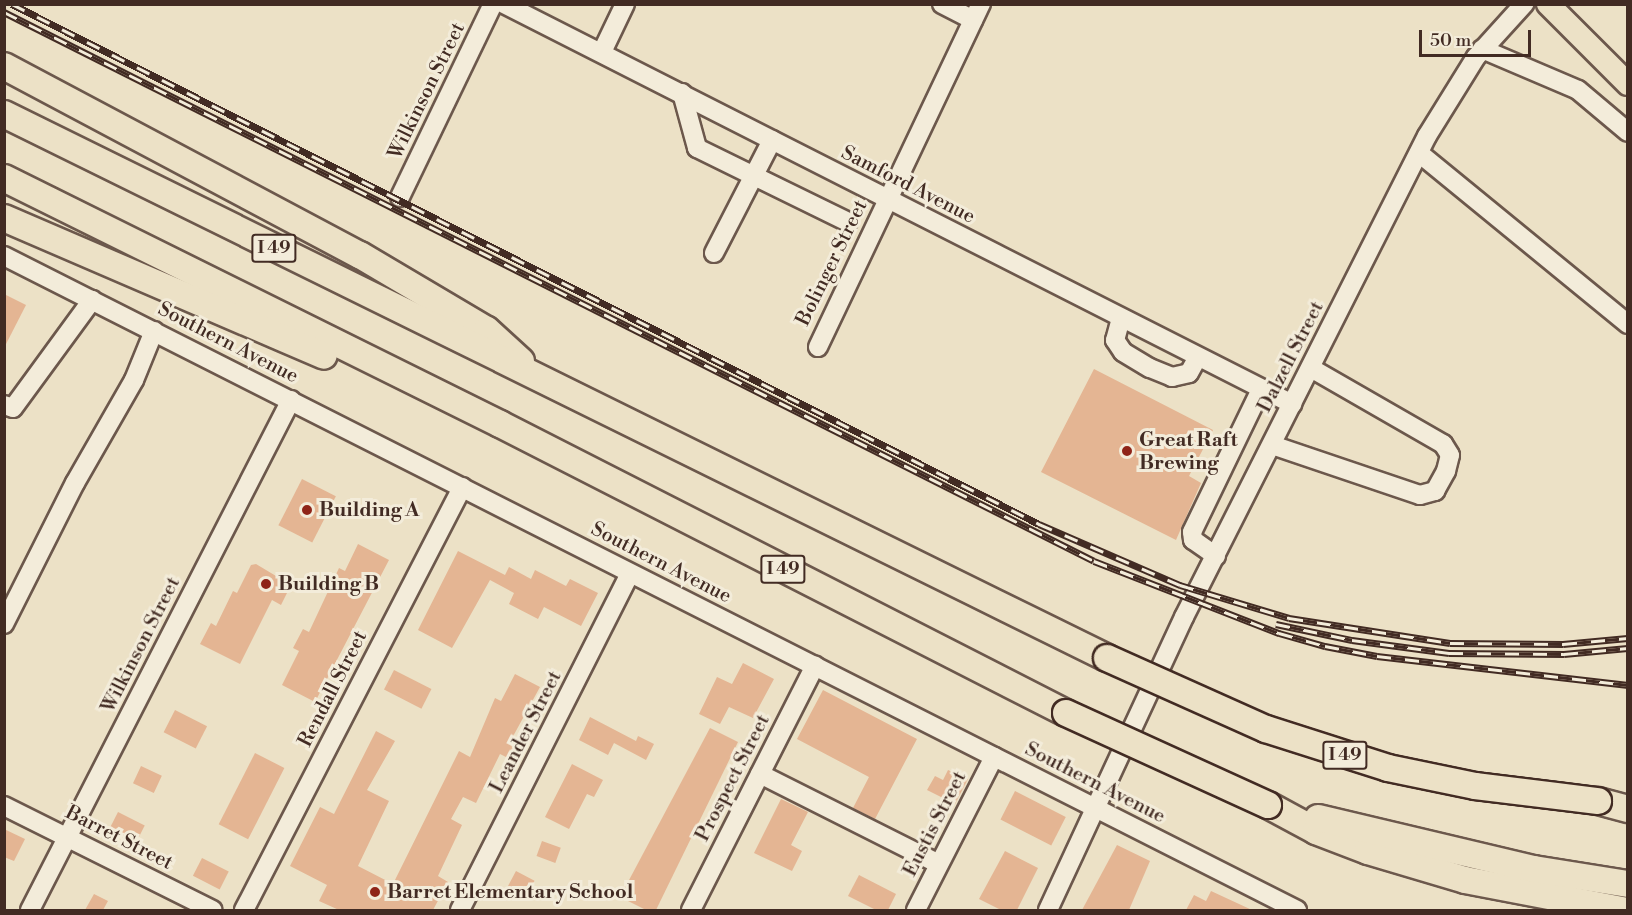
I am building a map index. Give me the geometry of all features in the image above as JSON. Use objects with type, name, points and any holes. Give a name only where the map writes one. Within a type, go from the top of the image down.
[{"type":"highway","points":[[4,66],[370,261],[488,330],[543,381]]},
{"type":"highway","name":"I 49","points":[[4,114],[1107,658],[1266,729],[1388,768],[1475,786],[1598,801]]},
{"type":"highway","name":"I 49","points":[[4,178],[500,424],[1066,713],[1268,805]]},
{"type":"highway","points":[[4,218],[384,384],[500,424]]},
{"type":"highway","points":[[1598,801],[1628,802]]},
{"type":"highway","points":[[1598,801],[1628,809]]},
{"type":"highway","points":[[1268,805],[1534,869],[1628,884]]},
{"type":"highway","points":[[1268,805],[1316,831],[1368,851],[1465,880],[1623,910]]},
{"type":"main road","points":[[1548,4],[1628,84]]},
{"type":"street","name":"Wilkinson Street","points":[[400,196],[493,4]]},
{"type":"street","name":"Samford Avenue","points":[[504,4],[1292,404]]},
{"type":"street","points":[[602,52],[625,4]]},
{"type":"street","points":[[942,4],[977,12]]},
{"type":"street","name":"Dalzell Street","points":[[1048,910],[1216,556],[1419,153],[1448,100],[1482,49],[1524,4]]},
{"type":"street","name":"Bolinger Street","points":[[818,347],[977,12]]},
{"type":"street","points":[[1482,49],[1578,90],[1628,132]]},
{"type":"street","points":[[682,93],[697,148],[848,222]]},
{"type":"street","points":[[714,253],[772,140]]},
{"type":"street","points":[[1419,153],[1628,324]]},
{"type":"street","name":"Southern Avenue","points":[[4,256],[1290,909]]},
{"type":"street","points":[[4,405],[13,408],[92,300]]},
{"type":"street","points":[[1121,318],[1115,340],[1123,352],[1150,368],[1172,377],[1189,374],[1198,357]]},
{"type":"street","points":[[4,624],[75,483],[134,380],[154,331]]},
{"type":"street","points":[[1272,445],[1420,495],[1435,491],[1446,471],[1450,454],[1443,444],[1311,368]]},
{"type":"street","points":[[1216,556],[1193,540],[1192,532],[1261,389]]},
{"type":"street","name":"Wilkinson Street","points":[[30,910],[291,400]]},
{"type":"street","name":"Rendall Street","points":[[244,910],[462,487]]},
{"type":"street","name":"Leander Street","points":[[460,910],[630,573]]},
{"type":"street","name":"Prospect Street","points":[[691,910],[815,666]]},
{"type":"street","name":"Eustis Street","points":[[916,910],[994,757]]},
{"type":"street","points":[[760,774],[939,864]]},
{"type":"street","name":"Barret Street","points":[[4,806],[213,910]]},
{"type":"building","points":[[4,294],[26,305],[4,348]]},
{"type":"building","name":"Great Raft Brewing","points":[[1094,369],[1213,430],[1189,476],[1201,483],[1176,540],[1041,472]]},
{"type":"building","name":"Building A","points":[[302,479],[336,496],[312,543],[278,525]]},
{"type":"building","points":[[358,544],[389,560],[315,702],[282,685],[299,651],[293,648],[303,629],[309,632],[339,568],[345,571]]},
{"type":"building","points":[[458,551],[505,575],[509,567],[531,579],[535,570],[566,586],[570,579],[598,593],[581,626],[544,607],[538,619],[509,604],[514,593],[490,580],[452,648],[418,630]]},
{"type":"building","points":[[256,564],[291,585],[281,605],[272,600],[240,664],[200,644],[211,623],[216,626],[233,591],[237,593],[251,565]]},
{"type":"building","points":[[743,663],[774,679],[753,718],[729,707],[720,724],[699,714],[717,677],[732,684]]},
{"type":"building","points":[[394,670],[431,689],[421,709],[384,690]]},
{"type":"building","points":[[515,674],[540,687],[511,740],[516,743],[508,758],[500,754],[476,803],[463,797],[451,819],[462,825],[438,876],[448,882],[433,910],[339,910],[319,901],[327,885],[290,866],[320,807],[334,814],[376,731],[395,741],[367,790],[389,801],[358,866],[393,884],[459,751],[470,757],[495,698],[501,701]]},
{"type":"building","points":[[823,690],[917,739],[875,819],[853,808],[869,777],[797,739]]},
{"type":"building","points":[[175,710],[207,726],[196,749],[164,732]]},
{"type":"building","points":[[590,717],[636,741],[638,736],[654,744],[646,760],[614,743],[608,755],[579,740]]},
{"type":"building","points":[[710,728],[738,742],[656,910],[646,910],[620,897]]},
{"type":"building","points":[[255,753],[284,768],[248,839],[219,824]]},
{"type":"building","points":[[572,764],[603,780],[594,797],[587,794],[569,829],[545,817]]},
{"type":"building","points":[[141,766],[162,776],[154,793],[133,783]]},
{"type":"building","points":[[948,770],[968,779],[955,804],[927,790],[935,776],[943,780]]},
{"type":"building","points":[[1015,791],[1066,817],[1051,845],[1000,820]]},
{"type":"building","points":[[781,799],[808,812],[791,845],[802,851],[792,871],[754,853]]},
{"type":"building","points":[[118,812],[145,826],[136,843],[109,829]]},
{"type":"building","points":[[4,829],[25,839],[14,861],[4,857]]},
{"type":"building","points":[[542,841],[561,848],[555,863],[537,856]]},
{"type":"building","points":[[1117,845],[1150,861],[1129,910],[1082,910]]},
{"type":"building","points":[[1005,851],[1038,868],[1017,910],[1001,910],[979,899]]},
{"type":"building","points":[[202,858],[229,872],[220,889],[193,876]]},
{"type":"building","points":[[516,871],[535,881],[525,899],[507,889]]},
{"type":"building","points":[[859,875],[896,894],[888,910],[876,910],[848,896]]},
{"type":"building","points":[[1211,891],[1252,910],[1186,910],[1194,895],[1206,901]]},
{"type":"building","points":[[94,894],[108,901],[103,910],[85,910]]},
{"type":"railway","points":[[12,4],[1039,524],[1180,585],[1289,618],[1450,643],[1563,644],[1628,638]]},
{"type":"railway","points":[[4,12],[1094,561],[1279,633],[1325,646],[1377,656],[1628,685]]},
{"type":"railway","points":[[1276,624],[1352,640],[1449,653],[1564,654],[1628,648]]},
{"type":"place","name":"Great Raft Brewing","points":[[1127,451]]},
{"type":"place","name":"Building A","points":[[307,510]]},
{"type":"place","name":"Building B","points":[[266,584]]},
{"type":"place","name":"Barret Elementary School","points":[[375,892]]}]
